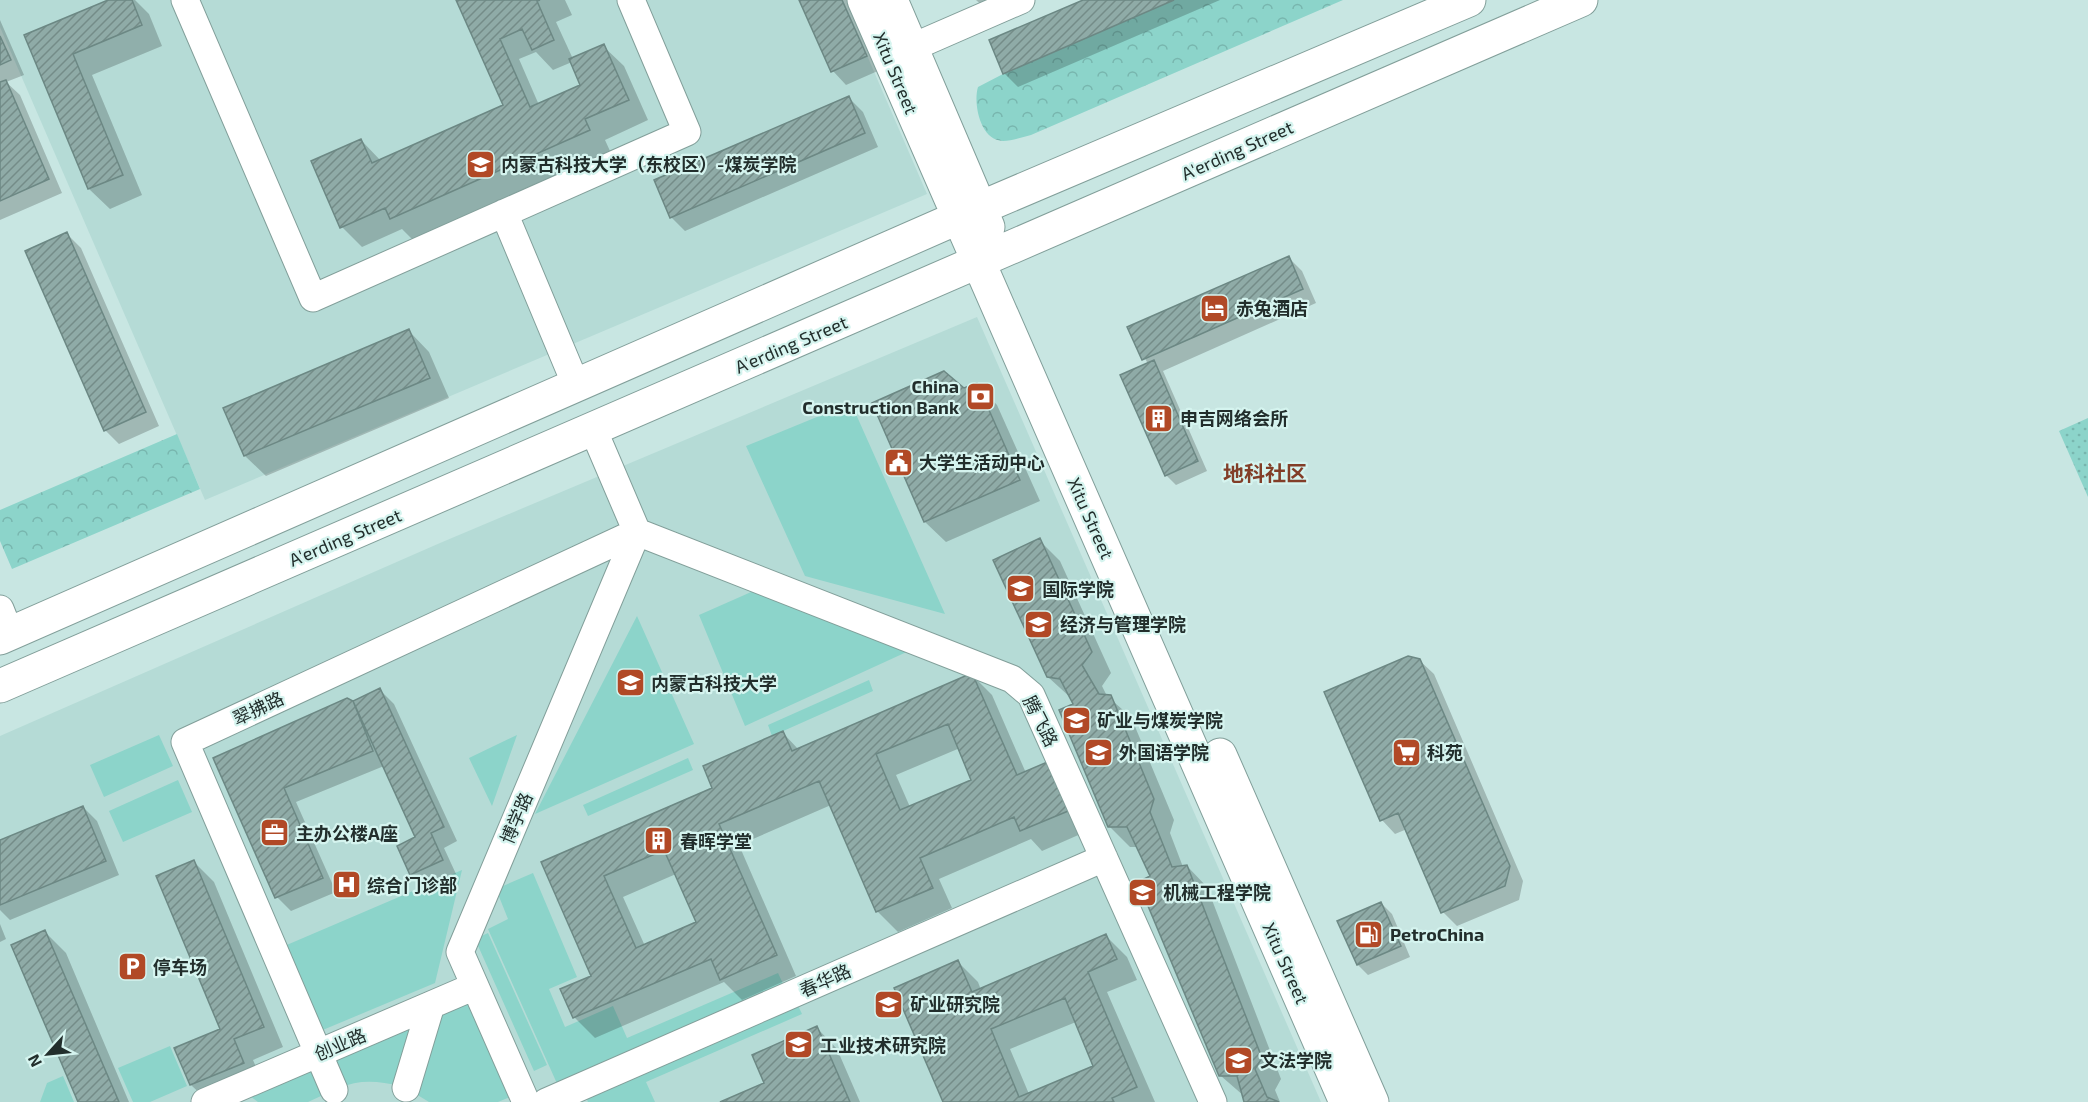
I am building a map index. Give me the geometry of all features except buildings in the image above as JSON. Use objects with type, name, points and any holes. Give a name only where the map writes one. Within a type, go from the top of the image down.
[{"type":"main road","points":[[4,627],[576,385],[969,212],[1469,0]]},
{"type":"main road","name":"A'erding Street","points":[[0,686],[1581,0]]},
{"type":"main road","name":"Xitu Street","points":[[887,1],[969,212],[1372,1102]]},
{"type":"main road","name":"Xitu Street","points":[[990,258],[1346,1102]]},
{"type":"street","points":[[185,0],[314,298],[687,132],[631,0]]},
{"type":"street","points":[[920,44],[1021,0]]},
{"type":"street","points":[[504,213],[576,385]]},
{"type":"street","points":[[593,429],[638,532]]},
{"type":"street","name":"腾飞路","points":[[638,532],[1012,679],[1031,695],[1214,1102]]},
{"type":"street","name":"博学路","points":[[530,1102],[460,952],[638,532]]},
{"type":"street","name":"翠拂路","points":[[318,1054],[185,742],[638,532]]},
{"type":"street","name":"春华路","points":[[530,1102],[1104,858]]},
{"type":"street","name":"创业路","points":[[206,1102],[475,986]]},
{"type":"street","points":[[406,1088],[431,1005]]},
{"type":"street","points":[[318,1054],[334,1090]]},
{"type":"shaded area","points":[[0,0],[843,0],[927,194],[205,500],[0,27]]},
{"type":"shaded area","name":"内蒙古科技大学","points":[[977,317],[1321,1102],[0,1102],[0,736],[440,543]]},
{"type":"green space","points":[[1174,0],[1343,0],[1031,135],[1003,141],[989,135],[984,128],[978,111],[978,87]]},
{"type":"green space","points":[[851,403],[945,614],[805,576],[746,446]]},
{"type":"green space","points":[[2088,418],[2088,497],[2059,431]]},
{"type":"green space","points":[[177,434],[200,489],[12,569],[0,541],[0,510]]},
{"type":"green space","points":[[758,589],[911,650],[745,726],[699,615]]},
{"type":"green space","points":[[637,616],[694,744],[535,814]]},
{"type":"green space","points":[[869,680],[873,691],[772,736],[768,725]]},
{"type":"green space","points":[[159,735],[173,766],[104,797],[90,765]]},
{"type":"green space","points":[[517,735],[492,806],[469,758]]},
{"type":"green space","points":[[688,758],[693,770],[588,816],[583,805]]},
{"type":"green space","points":[[178,780],[192,812],[123,842],[109,811]]},
{"type":"green space","points":[[462,870],[435,983],[318,1032],[282,947]]},
{"type":"green space","points":[[533,873],[577,977],[549,989],[565,1027],[613,1006],[627,1038],[778,973],[786,990],[559,1088],[488,929],[508,919],[496,889]]},
{"type":"green space","points":[[488,933],[547,1065],[534,1071],[475,939]]},
{"type":"green space","points":[[474,996],[517,1094],[498,1102],[429,1102],[406,1088],[427,1016]]},
{"type":"green space","points":[[794,997],[802,1014],[646,1082],[655,1102],[588,1102],[584,1093]]},
{"type":"green space","points":[[421,1018],[400,1086],[369,1082],[354,1083],[339,1088],[326,1059]]},
{"type":"green space","points":[[170,1046],[187,1086],[150,1102],[133,1102],[118,1068]]},
{"type":"green space","points":[[322,1062],[334,1090],[308,1102],[258,1102],[246,1093]]},
{"type":"green space","points":[[63,1076],[74,1102],[40,1102],[47,1083]]},
{"type":"place","name":"内蒙古科技大学（东校区）-煤炭学院","points":[[480,164]]},
{"type":"place","name":"赤兔酒店","points":[[1215,308]]},
{"type":"place","name":"China Construction Bank","points":[[980,396]]},
{"type":"place","name":"申吉网络会所","points":[[1159,418]]},
{"type":"place","name":"大学生活动中心","points":[[898,462]]},
{"type":"place","name":"国际学院","points":[[1021,589]]},
{"type":"place","name":"经济与管理学院","points":[[1039,624]]},
{"type":"place","name":"内蒙古科技大学","points":[[630,683]]},
{"type":"place","name":"矿业与煤炭学院","points":[[1076,720]]},
{"type":"place","name":"外国语学院","points":[[1098,752]]},
{"type":"place","name":"科苑","points":[[1406,752]]},
{"type":"place","name":"主办公楼A座","points":[[275,833]]},
{"type":"place","name":"春晖学堂","points":[[659,841]]},
{"type":"place","name":"综合门诊部","points":[[346,885]]},
{"type":"place","name":"机械工程学院","points":[[1142,892]]},
{"type":"place","name":"PetroChina","points":[[1369,934]]},
{"type":"place","name":"停车场","points":[[132,967]]},
{"type":"place","name":"矿业研究院","points":[[889,1004]]},
{"type":"place","name":"工业技术研究院","points":[[799,1045]]},
{"type":"place","name":"文法学院","points":[[1239,1060]]},
{"type":"district","name":"地科社区","points":[[1265,472]]}]
